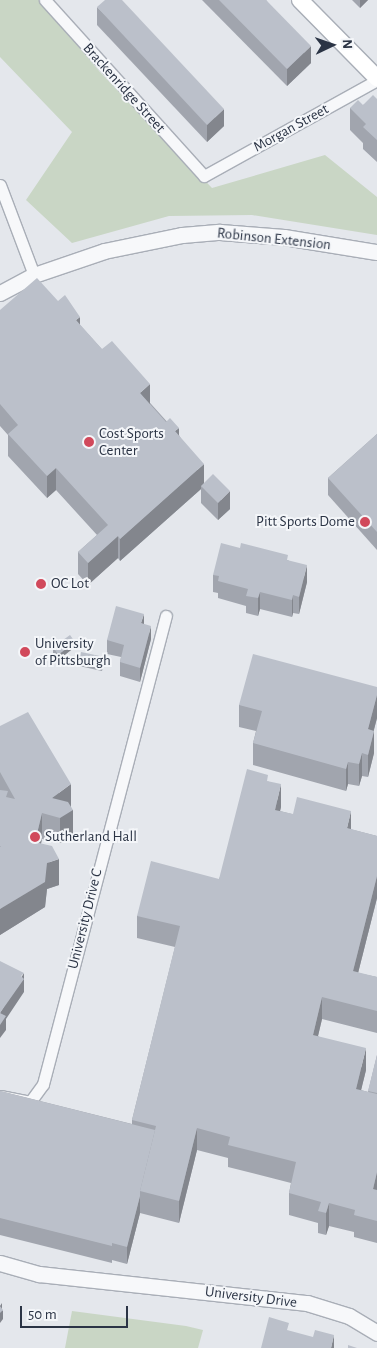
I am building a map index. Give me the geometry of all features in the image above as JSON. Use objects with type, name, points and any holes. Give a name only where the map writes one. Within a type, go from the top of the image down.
[{"type":"main road","points":[[300,0],[377,79]]},
{"type":"street","name":"Brackenridge Street","points":[[45,0],[204,176]]},
{"type":"street","name":"Morgan Street","points":[[204,176],[377,79]]},
{"type":"street","points":[[0,185],[34,275]]},
{"type":"street","name":"Robinson Extension","points":[[0,293],[34,275],[144,240],[220,232],[284,237],[377,252]]},
{"type":"street","name":"University Drive C","points":[[0,1096],[30,1102],[43,1084],[166,616]]},
{"type":"street","name":"University Drive","points":[[0,1264],[39,1274],[307,1303],[349,1316],[377,1333]]},
{"type":"green space","points":[[0,0],[39,0],[100,72],[212,188],[325,155],[377,197],[377,235],[252,215],[169,216],[72,243],[26,200],[72,132],[0,57]]},
{"type":"green space","points":[[72,1311],[186,1326],[203,1330],[198,1348],[65,1348]]},
{"type":"building","points":[[105,0],[122,0],[224,109],[207,125],[97,7]]},
{"type":"building","points":[[219,0],[266,0],[311,46],[287,69]]},
{"type":"building","points":[[373,95],[377,99],[377,140],[363,127],[366,124],[350,108],[358,100],[363,105]]},
{"type":"building","name":"Cost Sports Center","points":[[37,278],[58,301],[65,295],[80,317],[76,320],[102,349],[112,341],[150,384],[140,393],[166,422],[170,418],[179,428],[175,431],[204,464],[120,539],[118,536],[88,563],[78,552],[108,525],[56,468],[47,476],[8,434],[18,425],[0,404],[0,310]]},
{"type":"building","name":"Pitt Sports Dome","points":[[377,434],[377,532],[328,478]]},
{"type":"building","points":[[213,474],[230,491],[218,503],[201,486]]},
{"type":"building","points":[[221,543],[240,548],[241,543],[288,555],[287,560],[307,565],[299,597],[293,595],[292,600],[260,592],[258,598],[246,596],[248,589],[218,581],[219,576],[213,575]]},
{"type":"building","points":[[116,606],[144,614],[141,623],[151,626],[140,668],[120,662],[124,645],[107,640]]},
{"type":"building","points":[[70,635],[75,642],[58,655],[53,647]]},
{"type":"building","points":[[81,652],[104,657],[103,666],[79,661]]},
{"type":"building","points":[[253,654],[377,687],[377,695],[368,729],[374,731],[368,755],[362,753],[359,764],[348,762],[346,769],[253,743],[262,711],[239,705]]},
{"type":"building","name":"Sutherland Hall","points":[[28,712],[71,784],[52,798],[68,802],[73,810],[60,818],[42,813],[35,842],[52,846],[59,859],[47,863],[45,882],[0,909],[0,790],[8,791],[6,797],[15,799],[0,772],[0,726]]},
{"type":"building","points":[[247,769],[268,775],[267,781],[281,784],[275,810],[293,814],[297,797],[351,811],[347,828],[377,836],[377,876],[353,971],[377,977],[377,1011],[322,997],[313,1035],[366,1048],[356,1089],[377,1094],[377,1172],[373,1189],[377,1190],[377,1221],[354,1215],[355,1210],[329,1203],[326,1213],[318,1211],[321,1202],[289,1193],[296,1162],[228,1145],[230,1137],[197,1128],[179,1201],[140,1191],[156,1126],[132,1120],[180,926],[137,916],[151,861],[219,879]]},
{"type":"building","points":[[0,961],[24,973],[21,976],[24,979],[0,1013]]},
{"type":"building","points":[[0,1013],[6,1016],[0,1025]]},
{"type":"building","points":[[377,1055],[377,1093],[368,1091]]},
{"type":"building","points":[[0,1091],[155,1130],[127,1247],[112,1243],[112,1246],[0,1218]]},
{"type":"building","points":[[269,1317],[289,1323],[287,1330],[313,1337],[315,1330],[334,1335],[331,1348],[261,1348]]},
{"type":"place","name":"Cost Sports Center","points":[[89,442]]},
{"type":"place","name":"Pitt Sports Dome","points":[[365,522]]},
{"type":"place","name":"OC Lot","points":[[41,584]]},
{"type":"place","name":"University of Pittsburgh","points":[[25,652]]},
{"type":"place","name":"Sutherland Hall","points":[[35,837]]}]
